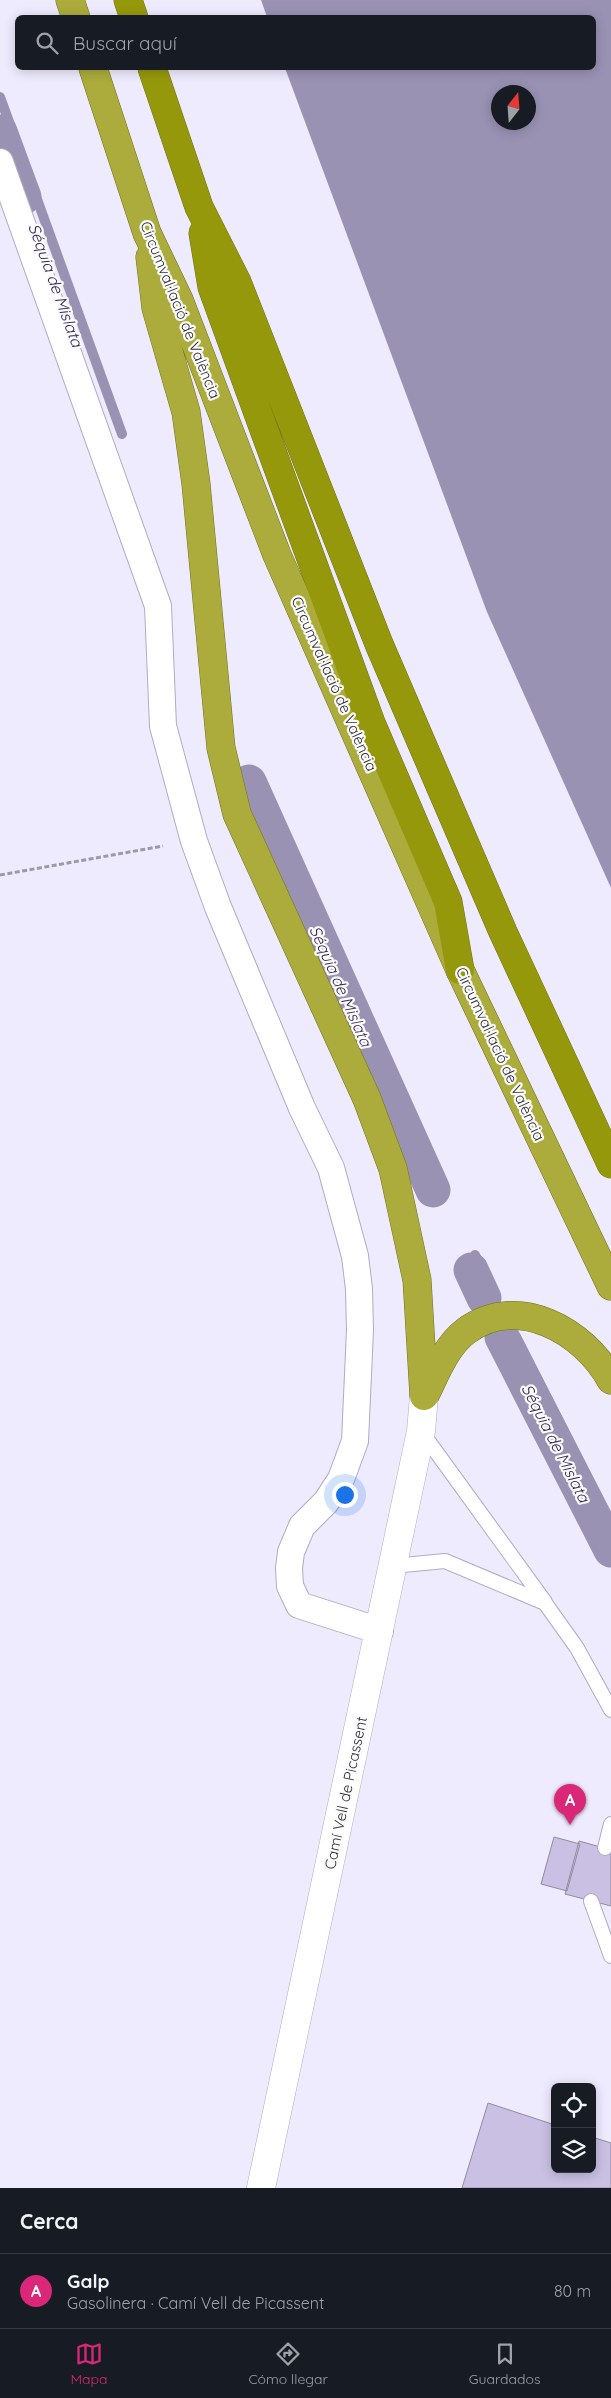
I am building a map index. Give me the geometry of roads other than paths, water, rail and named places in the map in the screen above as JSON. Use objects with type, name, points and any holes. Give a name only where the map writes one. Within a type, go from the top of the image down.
[{"type":"highway","points":[[70,0],[75,15]]},
{"type":"highway","points":[[128,0],[133,15]]},
{"type":"highway","name":"Circumval·lació de València","points":[[94,70],[147,233],[179,300],[277,555],[460,970],[611,1286]]},
{"type":"highway","points":[[153,70],[199,207],[237,282],[379,644],[502,932],[611,1164]]},
{"type":"highway","points":[[199,207],[212,287],[371,723],[448,902],[460,970]]},
{"type":"highway","points":[[147,233],[156,308],[186,412],[196,484],[222,748],[237,814],[367,1099],[393,1170],[417,1280],[424,1396]]},
{"type":"highway","points":[[424,1396],[446,1353],[466,1331],[490,1319],[518,1315],[550,1323],[579,1339],[611,1380]]},
{"type":"street","points":[[0,162],[158,606],[163,726],[194,841],[225,925],[302,1108],[331,1168],[356,1264],[360,1330],[355,1441],[341,1479],[326,1502],[302,1526],[291,1552],[289,1568],[290,1586],[299,1605],[380,1631]]},
{"type":"street","name":"Camí Vell de Picassent","points":[[261,2188],[380,1631],[421,1431],[424,1396]]},
{"type":"lane","points":[[421,1431],[577,1648],[611,1710]]},
{"type":"lane","points":[[393,1566],[445,1561],[545,1603]]},
{"type":"lane","points":[[605,1848],[611,1824]]},
{"type":"lane","points":[[591,1901],[611,1956]]},
{"type":"waterway","points":[[0,97],[122,434]]},
{"type":"waterway","name":"Séquia de Mislata","points":[[0,132],[24,197]]},
{"type":"waterway","points":[[261,779],[442,1184]]},
{"type":"waterway","name":"Séquia de Mislata","points":[[249,782],[433,1190]]},
{"type":"waterway","points":[[475,1255],[496,1296]]},
{"type":"waterway","name":"Séquia de Mislata","points":[[471,1270],[484,1298]]},
{"type":"waterway","name":"Séquia de Mislata","points":[[502,1337],[611,1550]]},
{"type":"waterway","points":[[516,1337],[611,1524]]},
{"type":"place","name":"Galp","points":[[570,1825]]}]
